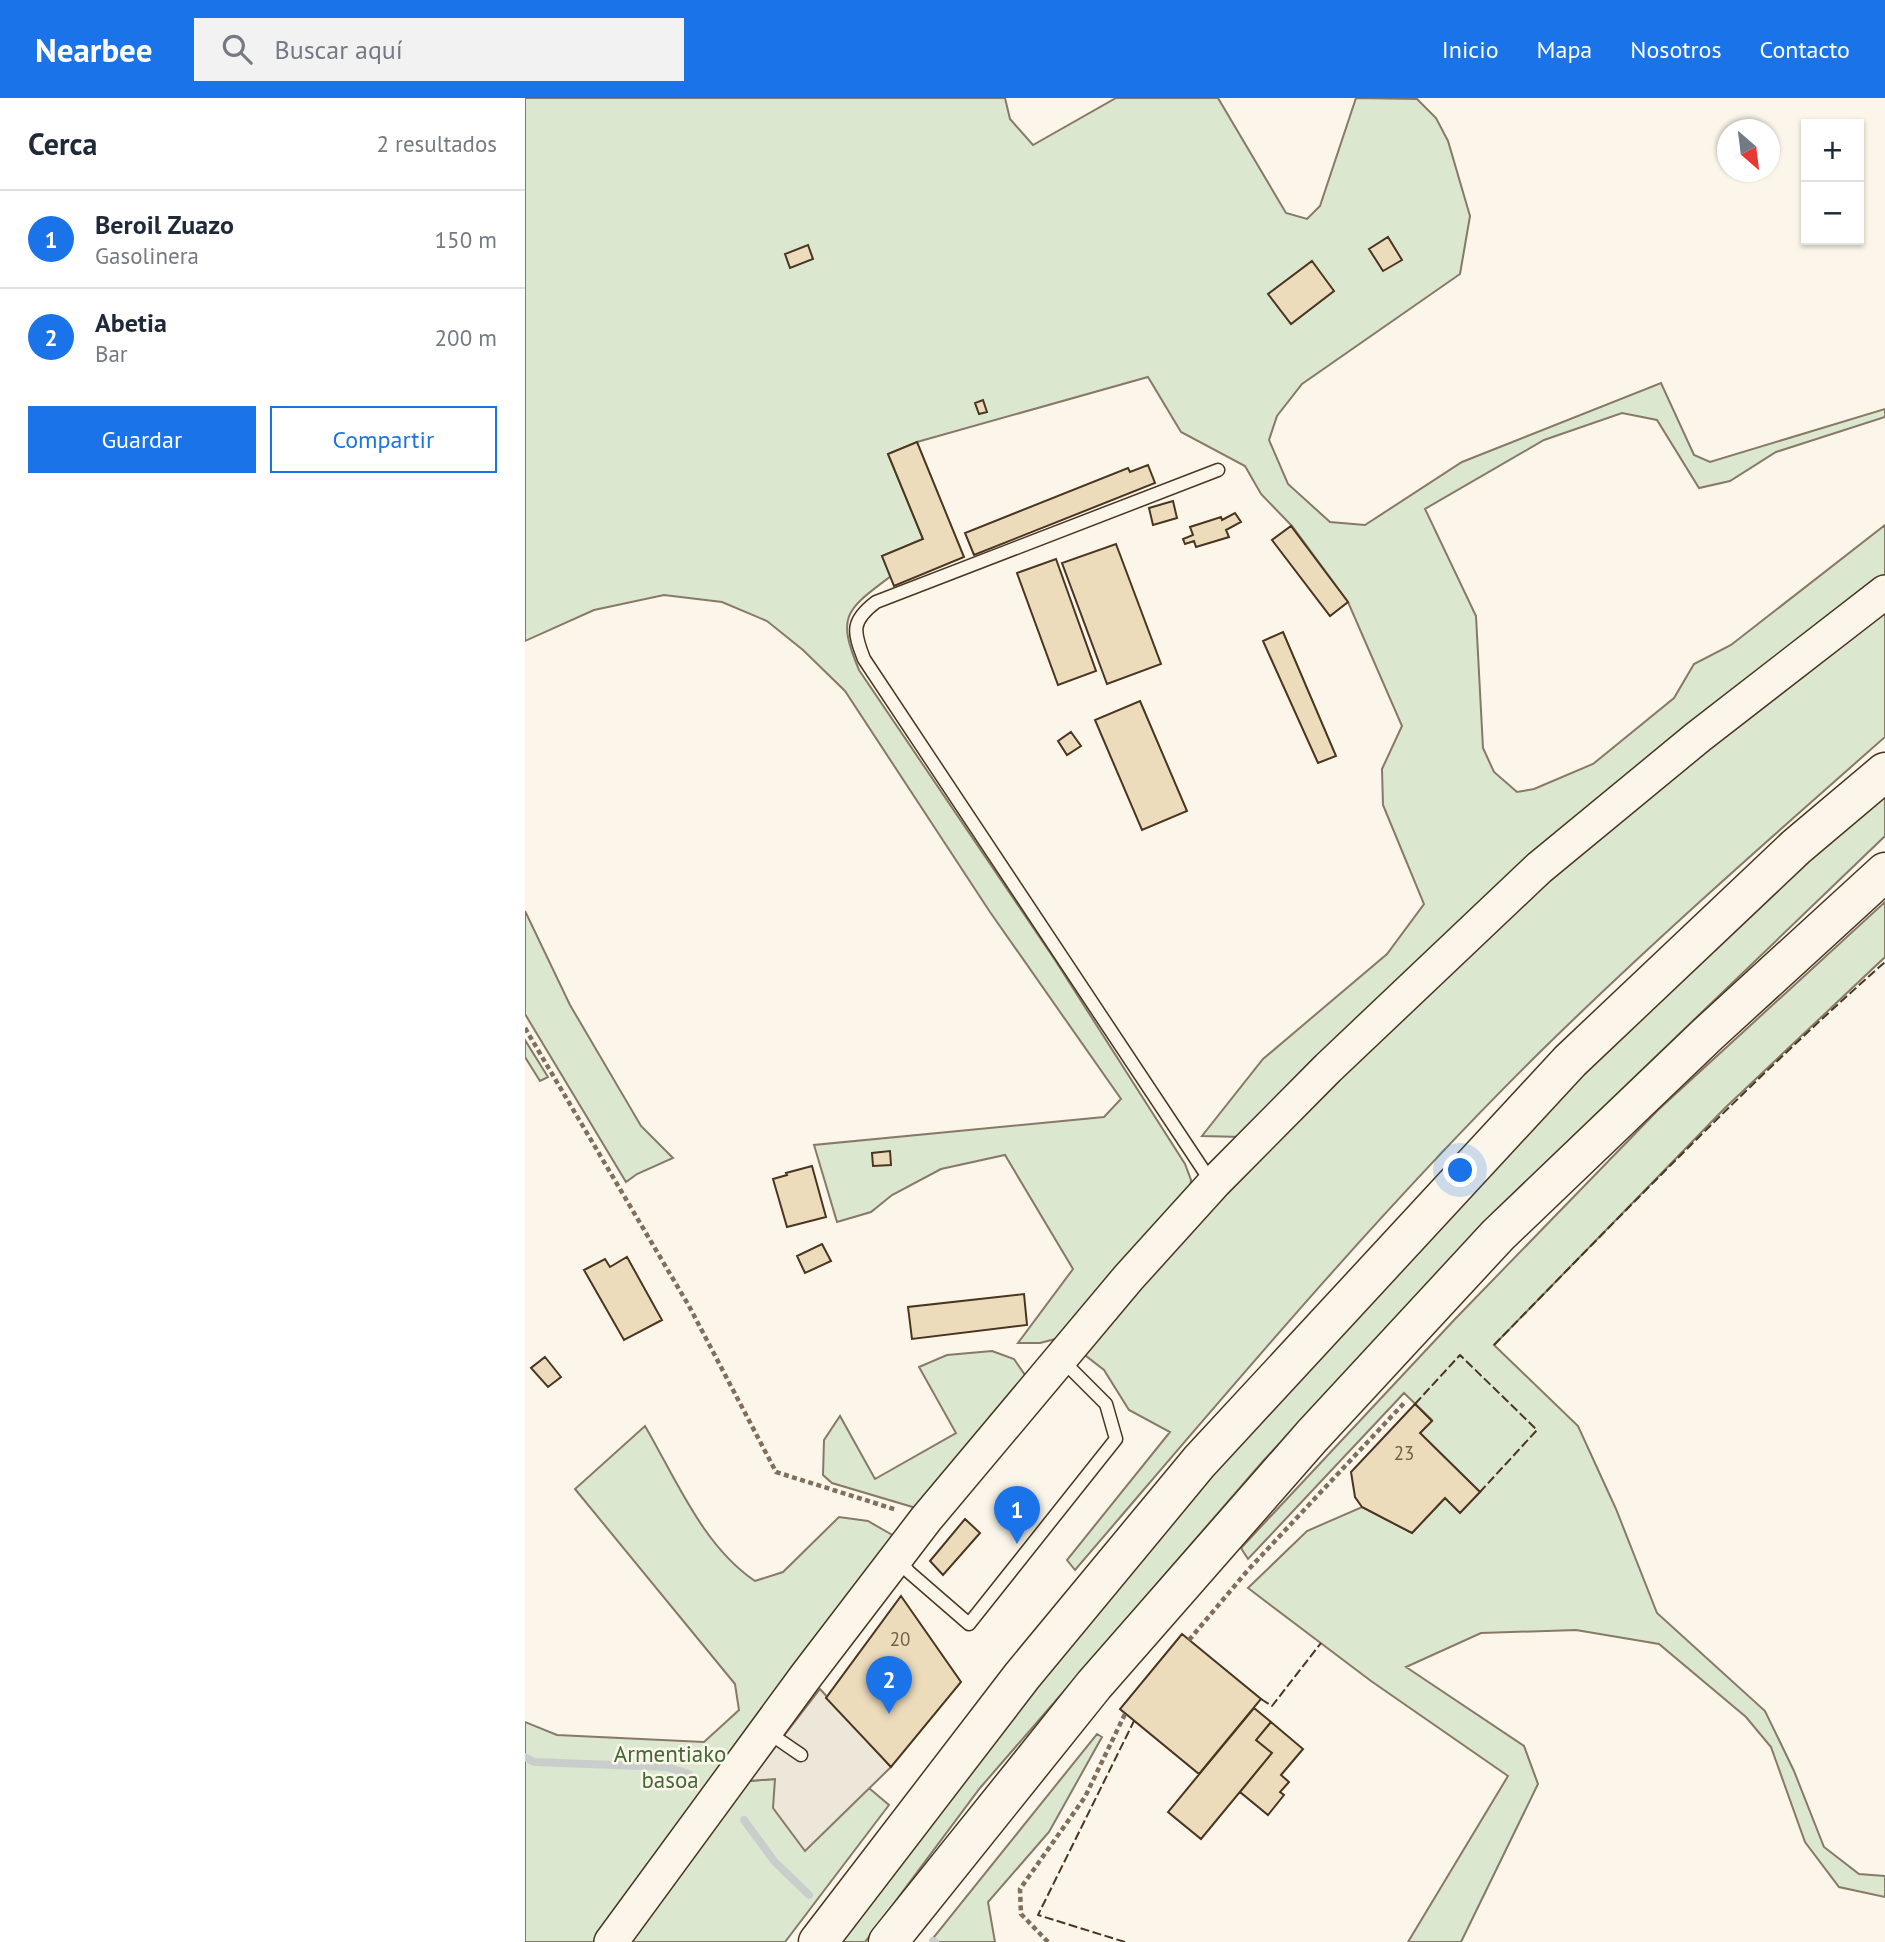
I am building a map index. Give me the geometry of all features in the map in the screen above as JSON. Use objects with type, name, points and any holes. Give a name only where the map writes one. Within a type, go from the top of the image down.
[{"type":"highway","points":[[818,1942],[1022,1676],[1199,1462],[1570,1062],[1796,847],[1885,772]]},
{"type":"highway","points":[[888,1942],[1094,1685],[1312,1436],[1498,1234],[1708,1034],[1885,872]]},
{"type":"street","points":[[611,1942],[766,1730],[926,1519],[1060,1358],[1215,1181],[1328,1068],[1539,868],[1698,737],[1885,592]]},
{"type":"lane","points":[[1215,1181],[1204,1171],[871,670],[855,637],[860,615],[876,602],[1218,470]]},
{"type":"lane","points":[[897,1557],[909,1572],[969,1623],[1116,1439],[1106,1404],[1060,1358]]},
{"type":"lane","points":[[766,1730],[801,1755]]},
{"type":"path","points":[[525,1028],[689,1306],[776,1472],[926,1519]]},
{"type":"path","points":[[1189,1640],[1248,1570],[1405,1402]]},
{"type":"path","points":[[1048,1942],[1021,1914],[1020,1889],[1085,1797],[1125,1714]]},
{"type":"green space","points":[[525,98],[1005,98],[1010,119],[1033,145],[1116,98],[1218,98],[1286,213],[1307,219],[1320,206],[1356,98],[1417,99],[1436,118],[1448,141],[1470,216],[1460,274],[1302,384],[1277,416],[1269,440],[1288,484],[1330,522],[1365,525],[1462,462],[1661,383],[1694,455],[1710,462],[1885,409],[1885,417],[1776,452],[1730,481],[1699,488],[1657,420],[1622,413],[1544,440],[1425,509],[1476,616],[1483,748],[1494,772],[1517,792],[1534,789],[1593,764],[1674,698],[1694,664],[1731,645],[1885,525],[1885,576],[1243,1137],[1202,1136],[1263,1059],[1387,954],[1424,904],[1383,805],[1382,769],[1402,726],[1348,602],[1292,526],[1261,494],[1245,466],[1181,432],[1148,377],[917,442],[888,454],[923,539],[882,556],[891,576],[864,597],[849,615],[848,637],[859,670],[1055,960],[1185,1164],[1191,1180],[1190,1190],[1059,1338],[1040,1343],[1018,1343],[1073,1269],[1005,1155],[941,1169],[892,1195],[871,1212],[837,1222],[814,1145],[1104,1117],[1121,1099],[990,912],[845,691],[803,650],[767,621],[722,602],[664,595],[594,610],[525,641]]},
{"type":"green space","points":[[1885,613],[1885,737],[1624,971],[1479,1114],[1302,1306],[1075,1570],[1067,1560],[1170,1432],[1129,1410],[1104,1370],[1081,1352],[1186,1234],[1420,997],[1631,808]]},
{"type":"green space","points":[[1885,792],[1885,836],[1516,1191],[1264,1460],[980,1788],[865,1942],[838,1942],[914,1841],[1228,1447],[1630,1023]]},
{"type":"green space","points":[[1885,902],[1885,957],[1725,1108],[1494,1345],[1578,1426],[1616,1509],[1657,1613],[1765,1711],[1794,1771],[1824,1847],[1859,1874],[1885,1876],[1885,1897],[1839,1887],[1805,1842],[1771,1747],[1746,1717],[1659,1644],[1576,1630],[1481,1633],[1406,1667],[1524,1746],[1538,1784],[1461,1942],[1408,1942],[1508,1776],[1371,1681],[1248,1588],[1307,1531],[1362,1507],[1412,1533],[1445,1498],[1460,1512],[1480,1492],[1420,1433],[1432,1420],[1404,1393],[1248,1559],[1241,1548],[1456,1318],[1658,1110]]},
{"type":"green space","points":[[525,911],[570,1005],[641,1126],[673,1158],[637,1174],[626,1182],[525,1014]]},
{"type":"green space","points":[[525,1040],[548,1077],[540,1081],[525,1057]]},
{"type":"green space","points":[[992,1351],[1014,1359],[1025,1375],[916,1508],[832,1483],[823,1475],[824,1440],[840,1416],[875,1479],[956,1433],[919,1367],[947,1355]]},
{"type":"green space","name":"Armentiako basoa","points":[[645,1426],[706,1531],[720,1549],[755,1581],[783,1572],[839,1517],[868,1521],[894,1536],[807,1647],[596,1942],[525,1942],[525,1722],[557,1735],[704,1742],[739,1710],[735,1684],[575,1489]]},
{"type":"green space","points":[[1097,1734],[1102,1737],[1049,1832],[988,1902],[995,1942],[930,1942]]},
{"type":"green space","points":[[775,1779],[805,1850],[869,1788],[889,1805],[785,1942],[628,1942],[749,1781]]},
{"type":"shaded area","points":[[820,1689],[891,1767],[805,1851],[773,1808],[775,1779],[749,1781]]},
{"type":"building","points":[[1388,237],[1402,260],[1383,271],[1369,249]]},
{"type":"building","points":[[808,245],[813,259],[790,268],[785,254]]},
{"type":"building","points":[[1312,261],[1334,291],[1291,324],[1268,294]]},
{"type":"building","points":[[983,400],[987,412],[979,414],[975,403]]},
{"type":"building","points":[[917,442],[964,557],[894,586],[882,556],[923,539],[888,454]]},
{"type":"building","points":[[1148,465],[1155,483],[974,555],[965,533],[1128,468],[1130,472]]},
{"type":"building","points":[[1173,501],[1177,518],[1153,525],[1149,508]]},
{"type":"building","points":[[1235,513],[1241,522],[1226,530],[1229,537],[1196,547],[1194,541],[1185,544],[1183,539],[1193,535],[1190,527],[1221,517],[1222,520]]},
{"type":"building","points":[[1291,526],[1348,602],[1330,616],[1272,540]]},
{"type":"building","points":[[1116,544],[1161,664],[1107,684],[1062,563]]},
{"type":"building","points":[[1056,559],[1096,671],[1058,685],[1017,573]]},
{"type":"building","points":[[1283,632],[1336,756],[1318,763],[1263,641]]},
{"type":"building","points":[[1140,701],[1187,811],[1142,830],[1095,720]]},
{"type":"building","points":[[1071,732],[1081,746],[1067,755],[1058,741]]},
{"type":"building","points":[[890,1151],[891,1165],[873,1166],[872,1153]]},
{"type":"building","points":[[812,1166],[826,1217],[787,1227],[773,1179]]},
{"type":"building","points":[[822,1244],[831,1261],[805,1273],[797,1256]]},
{"type":"building","points":[[627,1257],[662,1320],[624,1340],[584,1270],[605,1259],[610,1267]]},
{"type":"building","points":[[1024,1294],[1027,1325],[912,1339],[908,1307]]},
{"type":"building","points":[[545,1357],[561,1377],[548,1387],[531,1368]]},
{"type":"building","points":[[1415,1404],[1432,1421],[1420,1433],[1480,1492],[1460,1513],[1445,1498],[1412,1533],[1362,1507],[1355,1497],[1351,1472]]},
{"type":"building","points":[[965,1519],[980,1533],[943,1575],[930,1561]]},
{"type":"building","points":[[901,1596],[961,1682],[891,1767],[826,1698]]},
{"type":"building","points":[[1182,1634],[1261,1699],[1199,1774],[1120,1709]]},
{"type":"building","points":[[1254,1708],[1271,1722],[1256,1740],[1272,1753],[1201,1839],[1168,1812]]},
{"type":"building","points":[[1271,1722],[1303,1749],[1281,1775],[1289,1782],[1280,1792],[1284,1795],[1268,1815],[1240,1792],[1272,1753],[1256,1740]]},
{"type":"waterway","points":[[525,1757],[534,1762],[667,1767],[689,1774]]},
{"type":"waterway","points":[[744,1820],[774,1861],[809,1895]]},
{"type":"fence","points":[[1494,1345],[1735,1102],[1885,962]]},
{"type":"fence","points":[[1415,1404],[1460,1355],[1537,1430],[1480,1492]]},
{"type":"fence","points":[[1261,1699],[1272,1706],[1321,1643]]},
{"type":"fence","points":[[1125,1942],[1038,1915],[1134,1721]]},
{"type":"place","name":"Beroil Zuazo","points":[[1017,1544]]},
{"type":"place","name":"Abetia","points":[[889,1714]]}]
